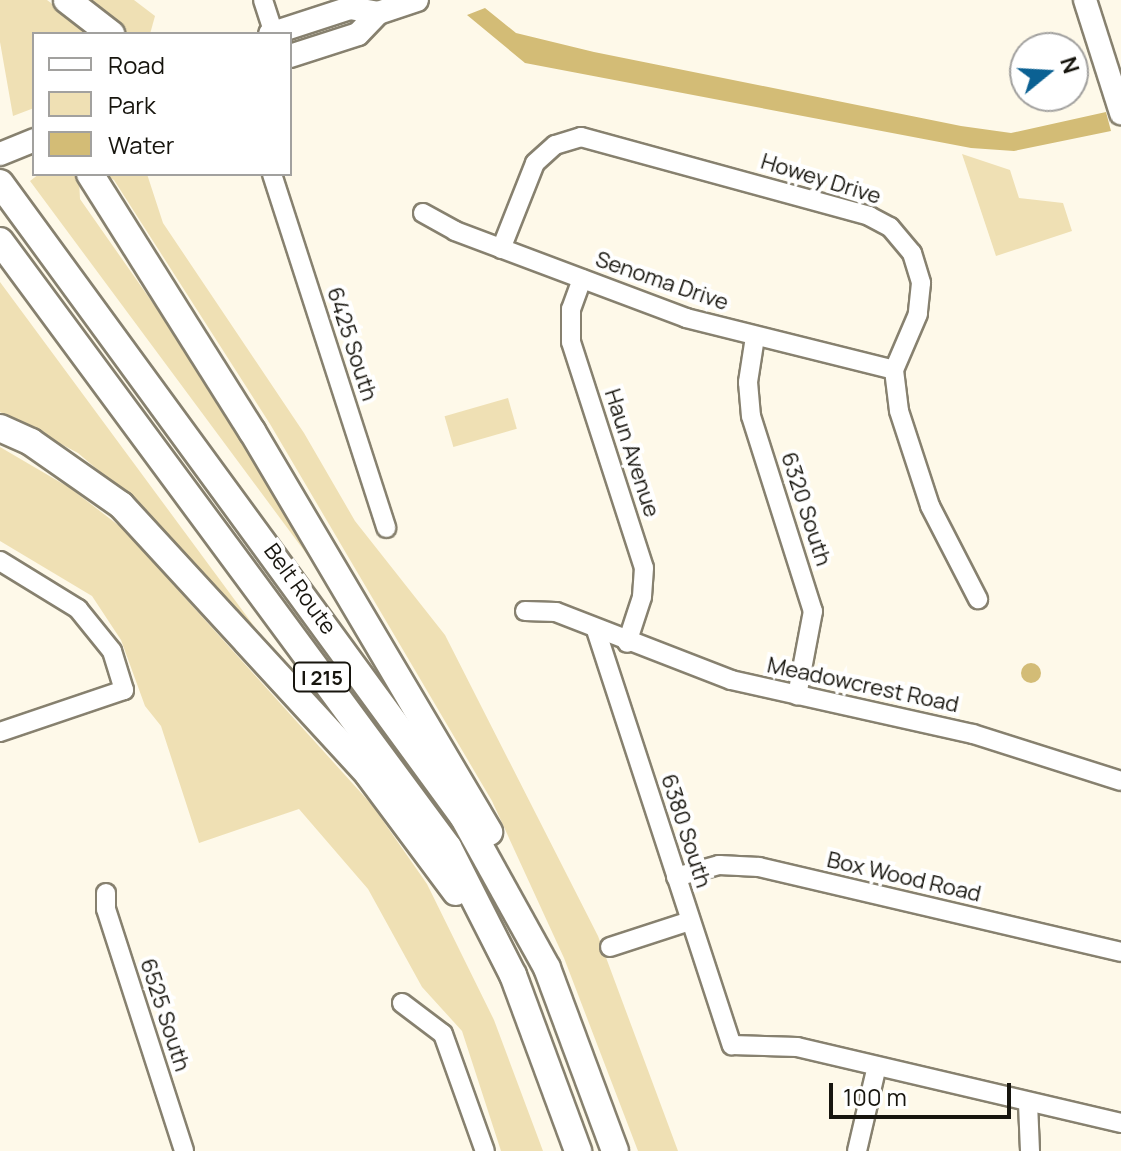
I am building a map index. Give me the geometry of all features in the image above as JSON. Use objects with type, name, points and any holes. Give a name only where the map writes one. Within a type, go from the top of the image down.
[{"type":"highway","points":[[67,0],[108,32]]},
{"type":"highway","points":[[91,176],[476,803],[547,968]]},
{"type":"highway","name":"Belt Route","points":[[0,183],[403,728],[464,818],[547,968],[615,1151]]},
{"type":"highway","name":"Belt Route","points":[[0,241],[448,847],[513,975],[578,1151]]},
{"type":"highway","points":[[0,428],[31,442],[121,505],[368,774],[513,975]]},
{"type":"main road","points":[[292,55],[358,34],[378,13],[417,0]]},
{"type":"main road","points":[[1085,0],[1119,99]]},
{"type":"main road","points":[[278,32],[350,8],[378,13]]},
{"type":"main road","points":[[0,154],[32,141]]},
{"type":"street","points":[[263,0],[271,32]]},
{"type":"street","name":"Howey Drive","points":[[501,249],[535,163],[555,145],[581,137],[869,216],[901,237],[920,273],[918,314],[894,370]]},
{"type":"street","name":"6425 South","points":[[273,176],[386,528]]},
{"type":"street","name":"Senoma Drive","points":[[423,213],[501,249],[755,337],[894,370]]},
{"type":"street","name":"Haun Avenue","points":[[582,279],[569,317],[571,342],[644,568],[642,597],[627,643]]},
{"type":"street","name":"6320 South","points":[[755,337],[748,382],[751,416],[813,611],[797,696]]},
{"type":"street","points":[[894,370],[899,411],[925,495],[978,599]]},
{"type":"street","points":[[0,561],[78,609],[112,651],[124,690],[0,732]]},
{"type":"street","name":"Meadowcrest Road","points":[[525,611],[550,610],[627,643],[710,673],[998,741],[1121,781]]},
{"type":"street","name":"6380 South","points":[[596,630],[732,1045],[780,1044],[877,1066]]},
{"type":"street","name":"Box Wood Road","points":[[676,877],[719,865],[759,867],[1121,952]]},
{"type":"street","name":"6525 South","points":[[106,893],[106,909],[184,1151]]},
{"type":"street","points":[[610,947],[690,921]]},
{"type":"street","points":[[402,1003],[443,1034],[485,1151]]},
{"type":"street","points":[[857,1151],[877,1066],[1121,1123]]},
{"type":"street","points":[[1028,1103],[1025,1124],[1030,1151]]},
{"type":"green space","points":[[0,0],[47,0],[89,32],[32,32],[32,109],[13,116],[0,42]]},
{"type":"green space","points":[[84,0],[134,0],[155,16],[151,32],[125,32]]},
{"type":"green space","points":[[962,154],[1010,170],[1019,198],[1063,203],[1072,231],[996,256]]},
{"type":"green space","points":[[36,176],[77,176],[79,179],[80,199],[157,309],[363,630],[30,181]]},
{"type":"green space","points":[[107,176],[148,176],[163,223],[304,433],[355,521],[445,635],[598,936],[678,1151],[638,1151],[564,958],[492,801],[270,424],[114,180]]},
{"type":"green space","points":[[0,282],[285,668],[140,506],[78,453],[0,412]]},
{"type":"green space","points":[[508,398],[517,429],[453,447],[445,416]]},
{"type":"green space","points":[[0,447],[70,488],[122,528],[372,805],[427,884],[494,1020],[543,1151],[501,1151],[462,1031],[422,987],[368,889],[299,809],[199,843],[161,726],[145,706],[121,640],[92,596],[0,541]]},
{"type":"water","points":[[485,8],[516,33],[594,52],[961,126],[1011,133],[1106,112],[1111,131],[1014,151],[971,148],[525,63],[467,15]]},
{"type":"water","points":[[1031,663],[1038,666],[1041,673],[1038,680],[1031,683],[1024,680],[1021,673],[1024,666]]}]
